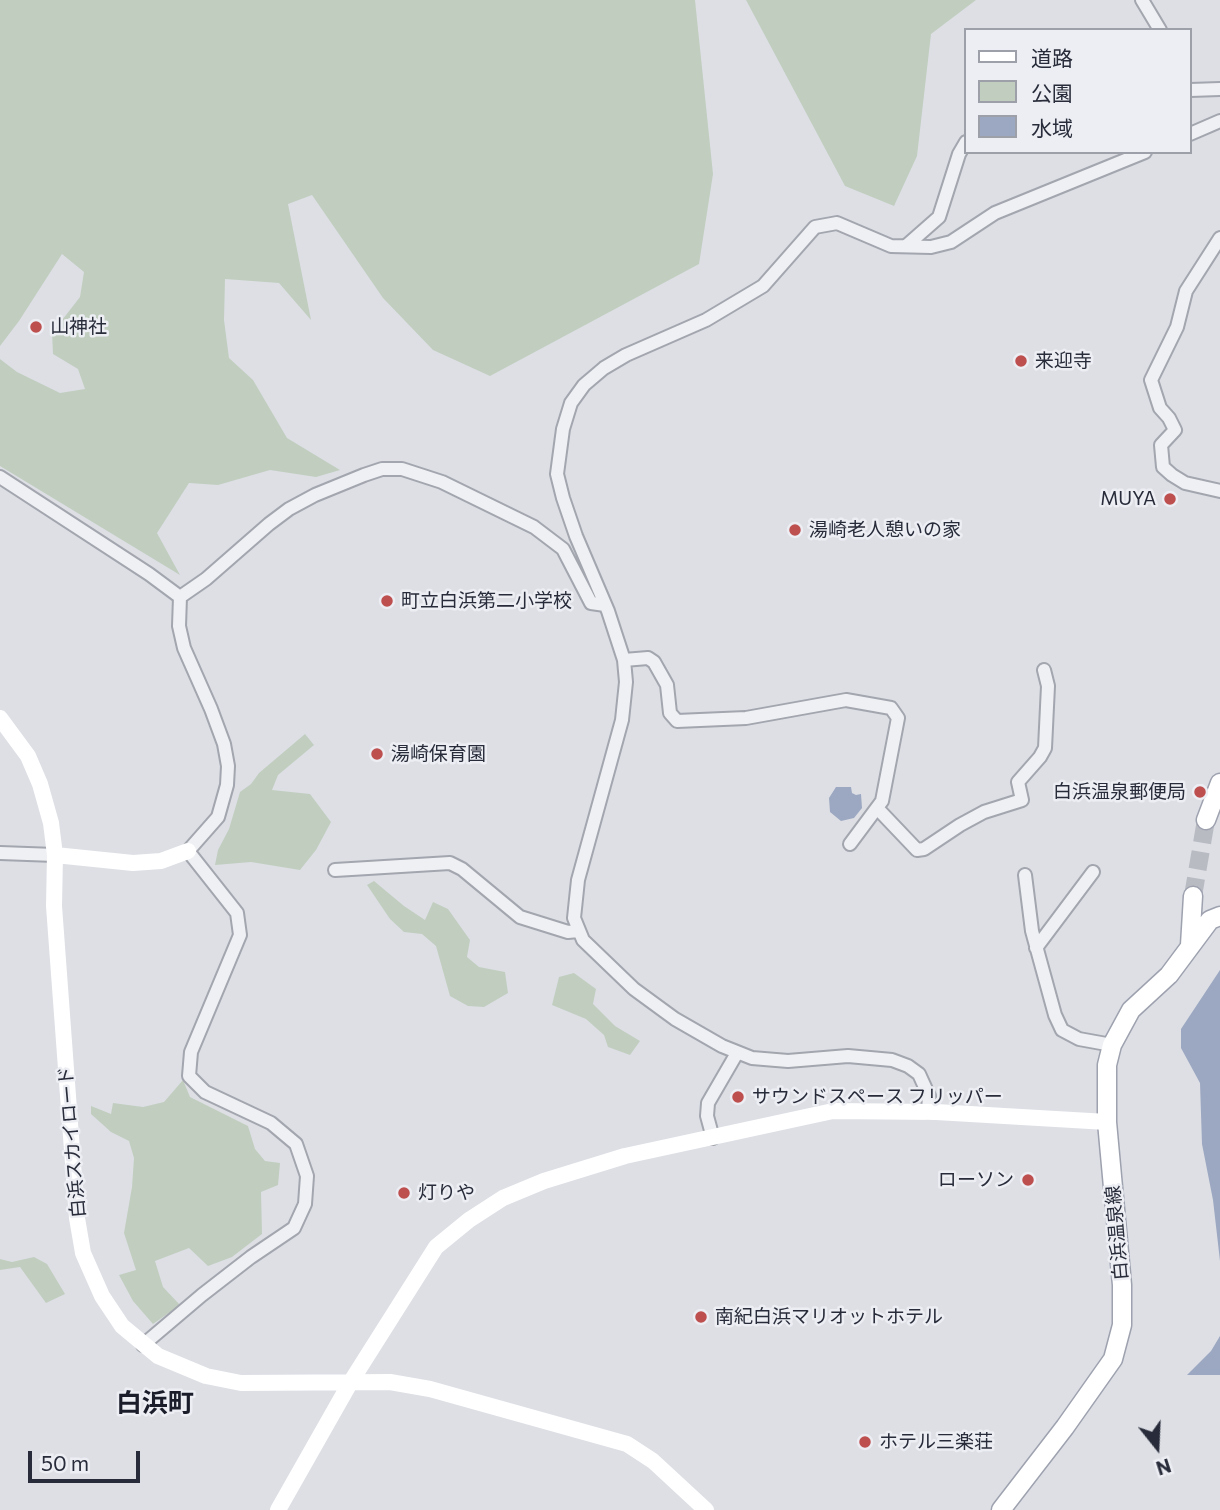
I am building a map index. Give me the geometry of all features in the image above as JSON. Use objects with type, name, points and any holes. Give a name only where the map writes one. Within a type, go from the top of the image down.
[{"type":"main road","points":[[1206,820],[1220,783]]},
{"type":"main road","points":[[1190,949],[1194,896]]},
{"type":"main road","name":"白浜温泉線","points":[[1001,1510],[1113,1359],[1122,1325],[1122,1285],[1107,1122],[1107,1065],[1112,1045],[1131,1010],[1169,975],[1210,920],[1220,916]]},
{"type":"street","points":[[1142,0],[1159,28]]},
{"type":"street","points":[[1192,90],[1220,89]]},
{"type":"street","points":[[1192,133],[1220,121]]},
{"type":"street","points":[[906,246],[939,218],[964,145]]},
{"type":"street","points":[[928,1112],[929,1096],[919,1074],[892,1060],[848,1056],[788,1061],[752,1058],[737,1053],[675,1019],[634,989],[597,956],[578,931],[574,918],[578,880],[626,697],[624,660],[605,605],[576,536],[557,474],[563,429],[571,403],[584,385],[604,368],[626,355],[706,320],[763,286],[815,227],[837,223],[891,246],[931,247],[951,242],[995,213],[1140,154]]},
{"type":"street","points":[[1220,238],[1186,291],[1177,327],[1151,380],[1160,408],[1175,430],[1161,445],[1163,467],[1185,483],[1220,491]]},
{"type":"street","points":[[180,597],[206,579],[289,509],[364,475],[382,469],[402,469],[442,482],[534,527],[563,549],[591,603],[605,605]]},
{"type":"street","points":[[0,477],[180,597]]},
{"type":"street","points":[[0,853],[55,855],[133,863],[161,861],[188,851],[218,817],[228,785],[228,766],[211,709],[184,648],[179,618],[180,597]]},
{"type":"street","points":[[624,660],[648,658],[654,662],[667,685],[670,713],[677,721],[746,718],[846,700],[891,708],[898,718],[882,801],[850,844]]},
{"type":"street","points":[[877,808],[917,849],[924,849],[984,812],[1022,800],[1018,782],[1045,748],[1048,686],[1044,670]]},
{"type":"street","name":"白浜スカイロード","points":[[0,718],[27,756],[40,784],[51,823],[55,855],[54,906],[77,1218],[83,1252],[102,1296],[122,1326],[158,1356],[206,1376],[241,1383],[390,1382],[430,1389],[626,1444],[653,1461],[706,1510]]},
{"type":"street","points":[[143,1345],[212,1287],[294,1228],[305,1204],[307,1175],[296,1144],[271,1123],[205,1093],[190,1076],[191,1052],[240,935],[237,913],[188,851]]},
{"type":"street","points":[[335,870],[450,863],[462,869],[520,917],[568,933],[578,931]]},
{"type":"street","points":[[1036,948],[1068,909],[1093,872]]},
{"type":"street","points":[[1025,875],[1036,948],[1055,1015],[1062,1030],[1079,1039],[1112,1045]]},
{"type":"street","points":[[713,1138],[707,1116],[708,1103],[737,1053]]},
{"type":"street","points":[[285,1508],[351,1383],[436,1247],[469,1220],[503,1198],[544,1181],[625,1156],[833,1111],[928,1112],[1107,1122]]},
{"type":"green space","points":[[0,0],[695,0],[713,174],[699,264],[490,376],[433,350],[383,298],[312,195],[288,204],[311,320],[279,283],[225,279],[224,320],[229,358],[253,380],[287,438],[340,470],[316,477],[270,470],[218,485],[189,483],[157,533],[180,575],[0,466],[0,359],[17,372],[60,393],[85,389],[78,369],[53,354],[52,333],[80,297],[84,272],[62,254],[0,346]]},
{"type":"green space","points":[[746,0],[976,0],[931,34],[917,156],[894,206],[845,186]]},
{"type":"green space","points":[[305,734],[314,745],[278,775],[272,790],[310,794],[331,822],[316,850],[300,870],[251,862],[215,865],[240,792]]},
{"type":"green space","points":[[374,881],[425,920],[433,902],[448,909],[470,940],[467,957],[479,967],[505,972],[508,993],[484,1007],[468,1006],[450,996],[436,946],[422,934],[404,932],[390,919],[367,885]]},
{"type":"green space","points":[[574,973],[596,989],[593,1004],[615,1026],[640,1041],[630,1055],[608,1047],[604,1035],[586,1019],[552,1005],[559,977]]},
{"type":"green space","points":[[183,1080],[190,1097],[248,1126],[255,1149],[265,1161],[280,1163],[278,1185],[261,1192],[262,1234],[232,1257],[208,1266],[189,1248],[155,1261],[163,1287],[180,1305],[153,1324],[133,1301],[119,1275],[136,1270],[124,1233],[134,1158],[129,1141],[111,1132],[91,1114],[91,1106],[111,1114],[113,1103],[143,1107],[164,1102]]},
{"type":"green space","points":[[34,1257],[47,1264],[65,1294],[46,1303],[20,1267],[0,1270],[0,1259],[12,1262]]},
{"type":"water","points":[[836,787],[851,787],[852,793],[861,794],[862,808],[854,818],[841,821],[830,812],[829,798]]},
{"type":"water","points":[[1220,970],[1220,1261],[1213,1200],[1202,1144],[1200,1083],[1181,1048],[1181,1029]]},
{"type":"water","points":[[1220,1336],[1220,1375],[1187,1375],[1211,1351]]},
{"type":"tunnel","points":[[1193,896],[1206,820]]},
{"type":"place","name":"山神社","points":[[36,327]]},
{"type":"place","name":"来迎寺","points":[[1021,361]]},
{"type":"place","name":"MUYA","points":[[1170,499]]},
{"type":"place","name":"湯崎老人憩いの家","points":[[795,530]]},
{"type":"place","name":"町立白浜第二小学校","points":[[387,601]]},
{"type":"place","name":"湯崎保育園","points":[[377,754]]},
{"type":"place","name":"白浜温泉郵便局","points":[[1200,792]]},
{"type":"place","name":"サウンドスペース フリッパー","points":[[738,1097]]},
{"type":"place","name":"ローソン","points":[[1028,1180]]},
{"type":"place","name":"灯りや","points":[[404,1193]]},
{"type":"place","name":"南紀白浜マリオットホテル","points":[[701,1317]]},
{"type":"place","name":"ホテル三楽荘","points":[[865,1442]]},
{"type":"district","name":"白浜町","points":[[155,1403]]}]
